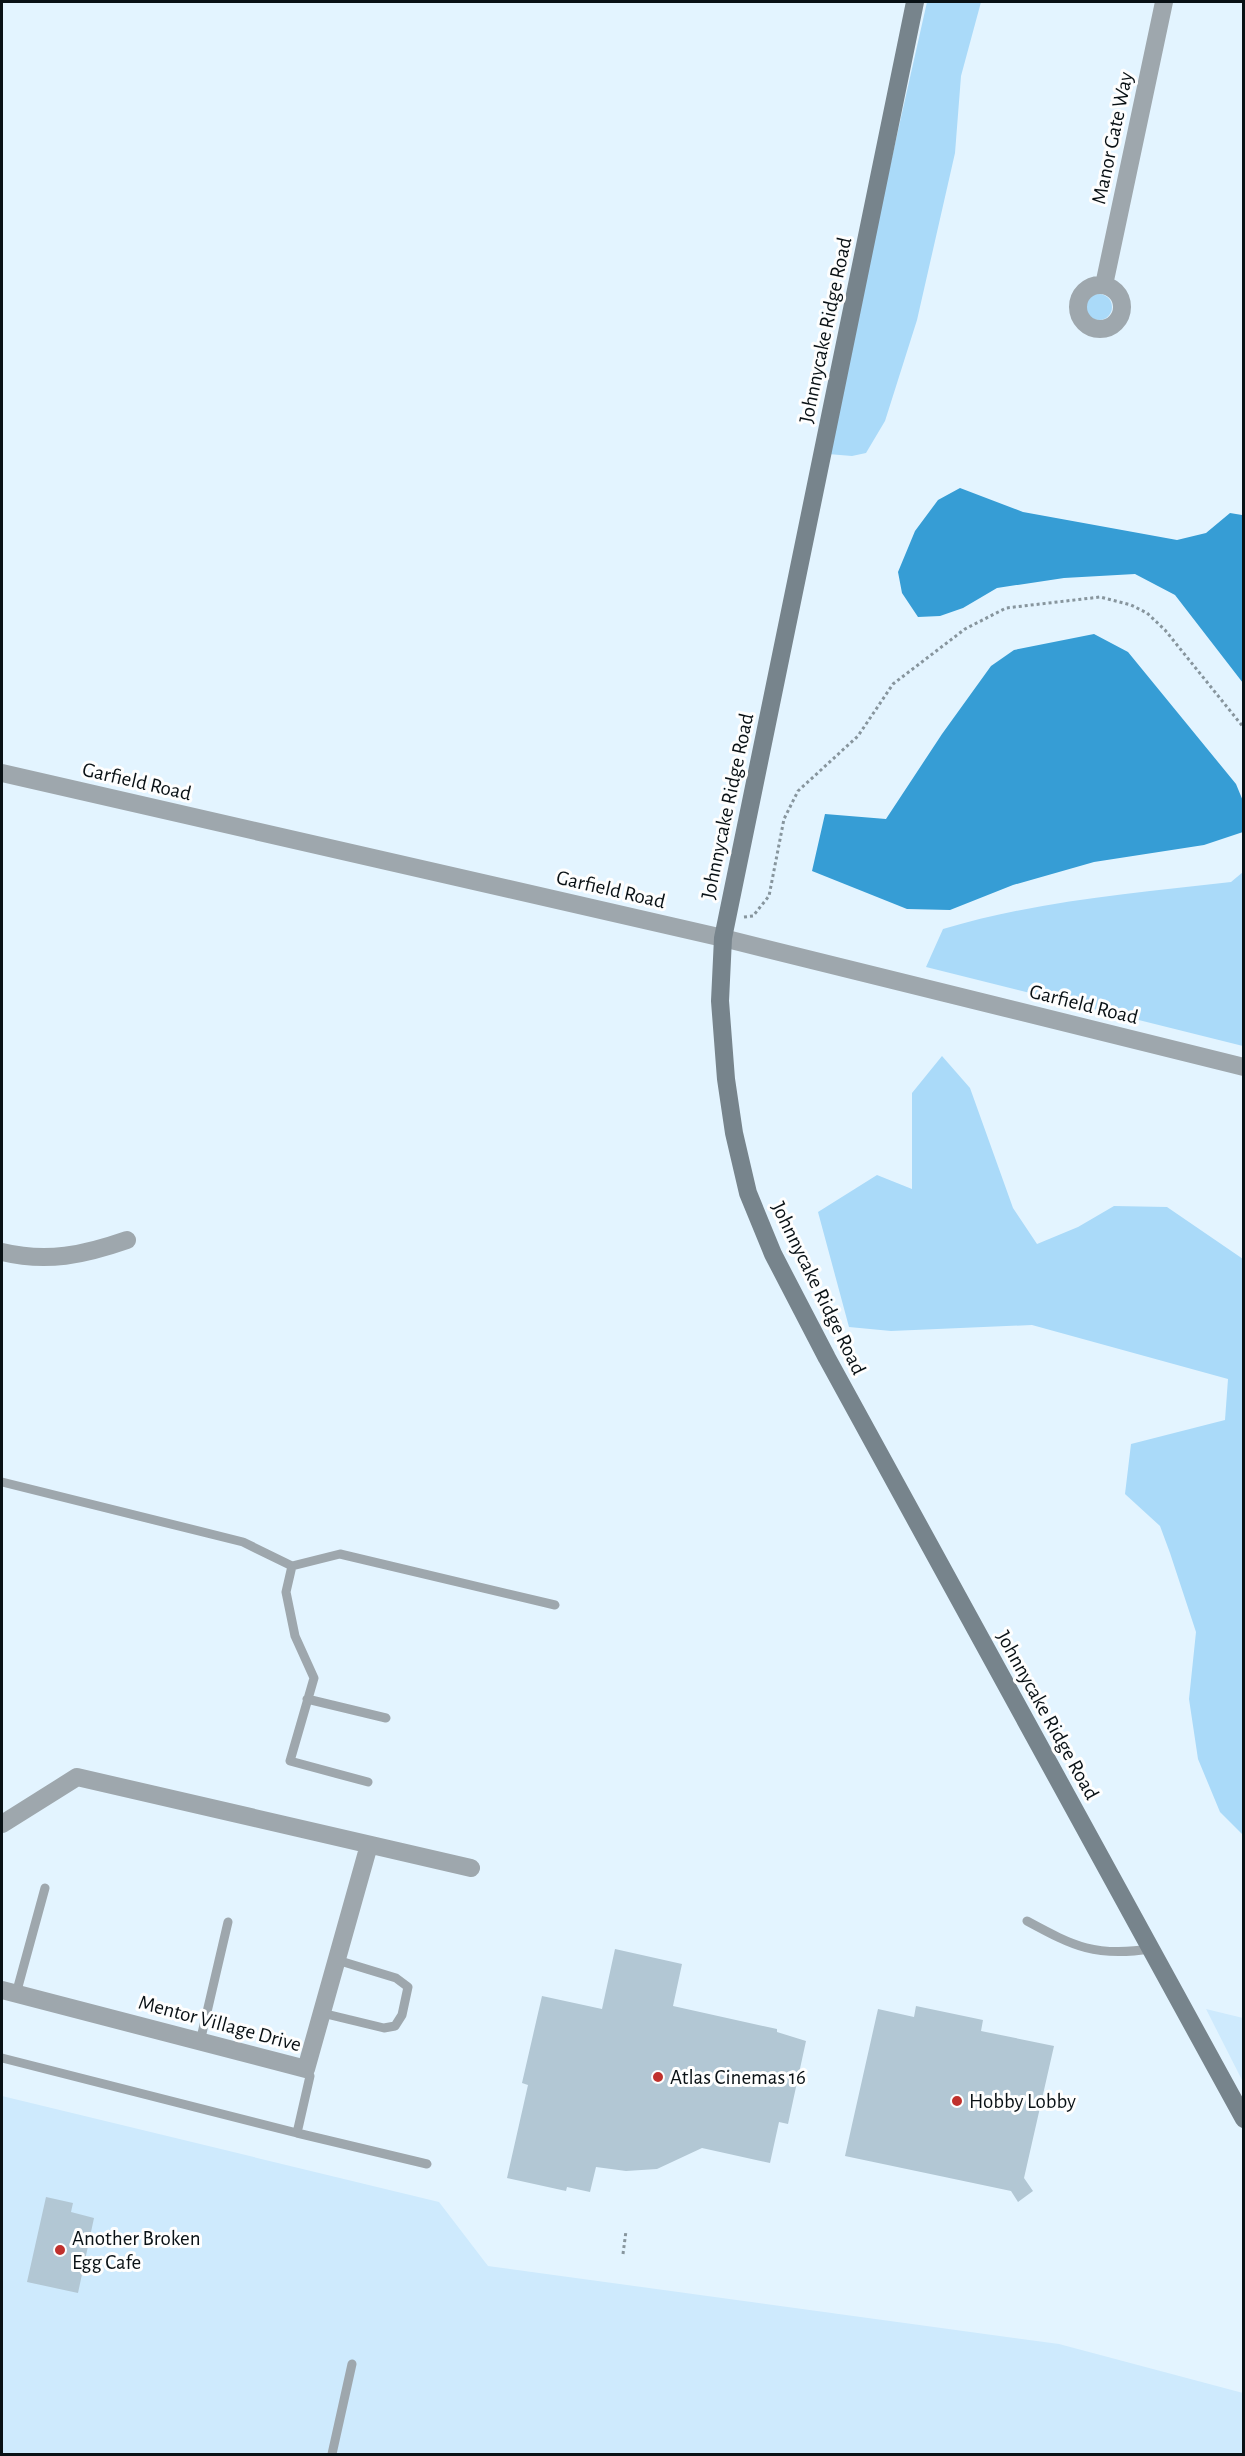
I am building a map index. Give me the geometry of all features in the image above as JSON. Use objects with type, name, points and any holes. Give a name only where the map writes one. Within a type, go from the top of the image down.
[{"type":"main road","name":"Johnnycake Ridge Road","points":[[915,2],[723,938],[720,1001],[734,1133],[748,1193],[773,1254],[833,1369],[1244,2119]]},
{"type":"street","name":"Manor Gate Way","points":[[1104,285],[1164,2]]},
{"type":"street","name":"Garfield Road","points":[[2,773],[723,938],[1244,1067]]},
{"type":"street","points":[[2,1252],[39,1256],[85,1254],[127,1240]]},
{"type":"street","points":[[2,1824],[77,1777],[471,1868]]},
{"type":"street","name":"Mentor Village Drive","points":[[9,1992],[306,2069],[369,1845]]},
{"type":"lane","points":[[2,1482],[243,1542],[292,1566],[340,1554],[555,1605]]},
{"type":"lane","points":[[292,1566],[286,1592],[295,1636],[314,1678],[290,1761],[368,1782]]},
{"type":"lane","points":[[307,1699],[386,1718]]},
{"type":"lane","points":[[9,1992],[45,1888]]},
{"type":"lane","points":[[1027,1921],[1069,1944],[1107,1953],[1151,1949]]},
{"type":"lane","points":[[200,2042],[228,1922]]},
{"type":"lane","points":[[321,2013],[384,2028],[395,2026],[402,2015],[408,1987],[396,1978],[337,1960]]},
{"type":"lane","points":[[2,2058],[427,2164]]},
{"type":"lane","points":[[297,2133],[310,2076],[306,2069]]},
{"type":"lane","points":[[332,2454],[352,2364]]},
{"type":"path","points":[[728,914],[750,918],[766,902],[789,805],[798,791],[858,736],[893,684],[965,629],[1005,609],[1100,597],[1131,605],[1147,613],[1165,630],[1244,728]]},
{"type":"path","points":[[623,2254],[626,2231]]},
{"type":"shaded area","points":[[927,2],[981,2],[961,76],[955,153],[917,320],[885,421],[866,453],[852,456],[828,454],[872,246]]},
{"type":"shaded area","points":[[1099,294],[1108,298],[1112,307],[1108,316],[1099,320],[1090,316],[1086,307],[1090,298]]},
{"type":"shaded area","points":[[1243,872],[1243,1046],[926,967],[943,929],[978,919],[1050,905],[1122,894],[1231,882]]},
{"type":"shaded area","points":[[942,1056],[970,1088],[1013,1208],[1037,1244],[1078,1227],[1114,1206],[1167,1207],[1243,1259],[1243,1835],[1220,1812],[1198,1759],[1189,1699],[1196,1632],[1170,1553],[1160,1526],[1125,1494],[1131,1444],[1225,1420],[1228,1379],[1032,1325],[891,1331],[849,1327],[818,1212],[877,1175],[912,1189],[912,1093]]},
{"type":"shaded area","points":[[1206,2009],[1243,2018],[1243,2082]]},
{"type":"shaded area","points":[[2,2096],[439,2202],[488,2266],[1059,2344],[1243,2393],[1243,2454],[2,2454]]},
{"type":"water","points":[[960,488],[1023,512],[1177,540],[1206,533],[1230,513],[1242,515],[1243,683],[1175,595],[1135,574],[1064,578],[997,588],[963,608],[940,616],[918,617],[902,593],[898,572],[915,531],[938,500]]},
{"type":"water","points":[[1094,634],[1128,652],[1236,784],[1243,801],[1243,832],[1204,845],[1094,862],[1013,885],[950,910],[907,909],[812,871],[825,814],[886,819],[942,734],[991,666],[1014,650]]},
{"type":"building","points":[[615,1949],[682,1964],[673,2006],[777,2029],[777,2032],[806,2041],[788,2124],[779,2122],[770,2163],[702,2148],[657,2169],[626,2171],[596,2167],[590,2192],[567,2187],[566,2191],[507,2178],[528,2085],[522,2083],[542,1996],[602,2009]]},
{"type":"building","points":[[916,2006],[983,2020],[981,2031],[1054,2046],[1024,2178],[1033,2191],[1018,2202],[1011,2191],[845,2156],[878,2009],[914,2017]]},
{"type":"building","name":"Another Broken Egg Cafe","points":[[46,2197],[73,2203],[71,2212],[94,2218],[78,2293],[27,2282]]},
{"type":"place","name":"Atlas Cinemas 16","points":[[658,2077]]},
{"type":"place","name":"Hobby Lobby","points":[[957,2101]]},
{"type":"place","name":"Another Broken Egg Cafe","points":[[60,2250]]}]
